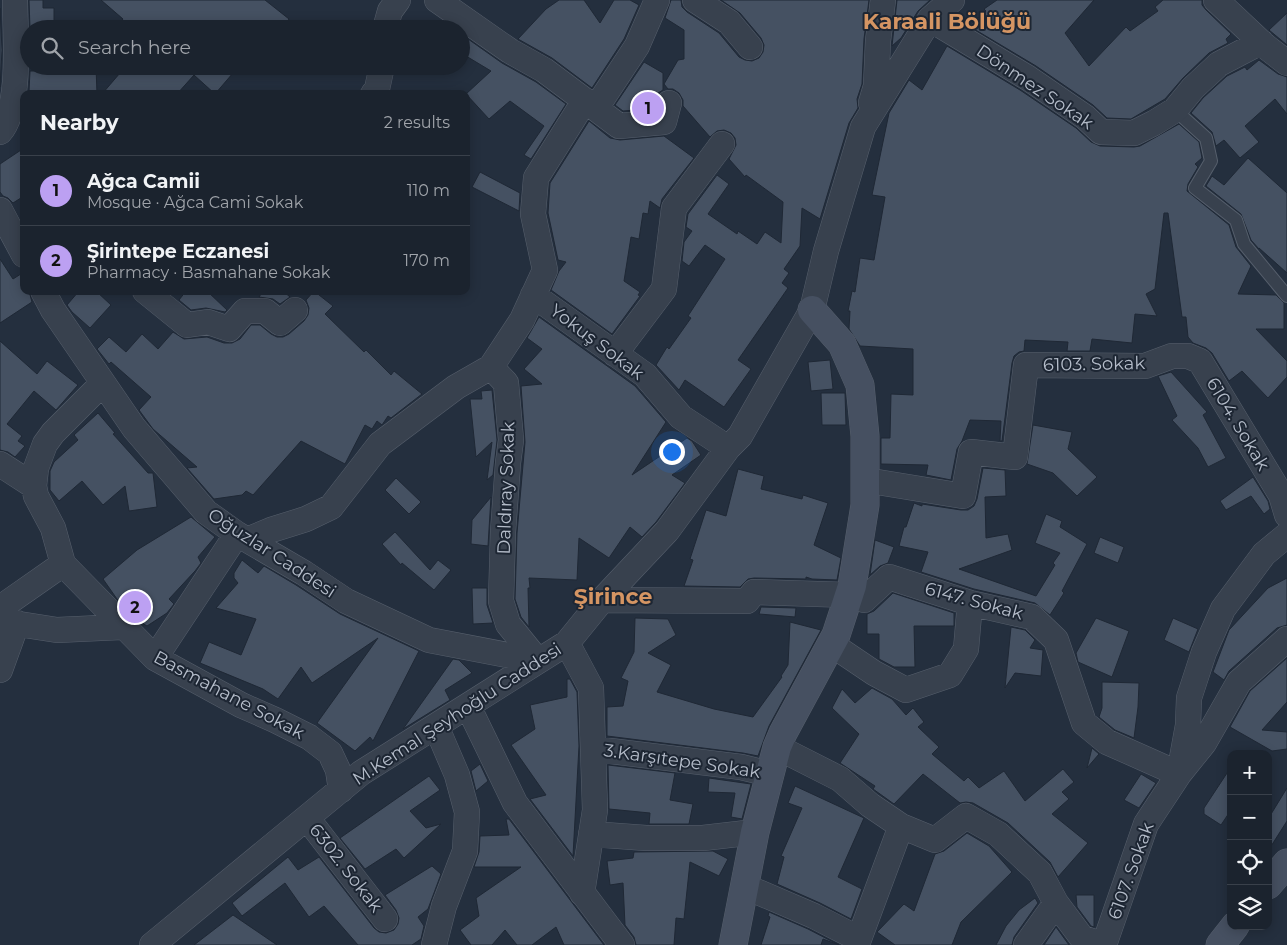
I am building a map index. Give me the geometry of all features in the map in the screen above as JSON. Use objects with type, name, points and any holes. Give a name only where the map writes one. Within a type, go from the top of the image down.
[{"type":"street","points":[[0,132],[10,115],[14,95],[15,0]]},
{"type":"street","points":[[388,20],[390,11],[398,0]]},
{"type":"street","points":[[155,658],[242,537],[306,519],[331,507],[380,444],[456,387],[491,367],[522,320],[544,270],[533,214],[536,178],[637,46],[657,0]]},
{"type":"street","points":[[695,0],[729,22],[750,47]]},
{"type":"street","points":[[863,127],[876,86],[878,41],[883,0]]},
{"type":"street","name":"M.Kemal Şeyhoğlu Caddesi","points":[[152,945],[361,773],[567,643],[602,600],[667,531],[728,448],[740,436],[812,310],[826,251],[863,127],[930,19],[952,0]]},
{"type":"street","points":[[1216,0],[1261,42],[1287,63]]},
{"type":"street","points":[[445,2],[469,20]]},
{"type":"street","name":"Dönmez Sokak","points":[[930,19],[1028,78],[1086,117],[1101,132],[1134,133],[1175,110]]},
{"type":"street","points":[[470,21],[510,51],[544,70],[619,126],[664,122],[669,103]]},
{"type":"street","points":[[1175,110],[1193,88],[1219,64],[1261,42]]},
{"type":"street","points":[[376,90],[380,75]]},
{"type":"street","points":[[615,354],[664,289],[674,208],[722,144]]},
{"type":"street","points":[[0,210],[20,248]]},
{"type":"street","name":"Oğuzlar Caddesi","points":[[45,295],[53,310],[134,428],[206,512],[242,537],[304,573],[346,601],[429,640],[538,661]]},
{"type":"street","points":[[150,295],[187,325],[208,322],[229,329],[245,311],[265,312],[280,323],[295,310]]},
{"type":"street","name":"Yokuş Sokak","points":[[534,295],[645,375],[681,417],[728,448]]},
{"type":"street","points":[[733,945],[755,832],[778,747],[783,733],[836,635],[849,595],[865,505],[865,436],[860,385],[842,344],[812,310]]},
{"type":"street","name":"6103. Sokak","points":[[865,480],[963,496],[971,452],[1015,457],[1026,365],[1145,366],[1172,356],[1188,356],[1200,361]]},
{"type":"street","name":"6104. Sokak","points":[[1200,361],[1281,495],[1287,515]]},
{"type":"street","name":"Daldıray Sokak","points":[[491,367],[506,383],[511,440],[504,532],[502,601],[508,624],[538,661]]},
{"type":"street","points":[[0,464],[34,486],[36,468],[45,444],[52,433],[104,383]]},
{"type":"street","name":"Basmahane Sokak","points":[[34,486],[36,496],[52,528],[63,564],[122,627],[155,658],[241,705],[309,738],[330,753],[338,770],[341,790]]},
{"type":"street","points":[[1179,774],[1188,725],[1189,698],[1204,652],[1224,608],[1264,554],[1287,536]]},
{"type":"street","points":[[0,670],[6,617],[63,564]]},
{"type":"street","name":"6147. Sokak","points":[[849,595],[864,600],[889,576],[970,603],[1032,617],[1056,640],[1084,723],[1107,742],[1179,774]]},
{"type":"street","points":[[602,600],[747,601],[754,592],[849,595]]},
{"type":"street","points":[[831,644],[874,673],[906,690],[950,675],[966,649],[970,603]]},
{"type":"street","points":[[6,617],[57,630],[122,627]]},
{"type":"street","name":"6107. Sokak","points":[[1104,945],[1146,824],[1179,774],[1204,742],[1239,682],[1287,639]]},
{"type":"street","points":[[567,643],[591,688],[595,810],[582,893]]},
{"type":"street","points":[[468,706],[515,803],[622,945]]},
{"type":"street","points":[[434,945],[444,906],[465,851],[467,812],[457,775],[436,726]]},
{"type":"street","points":[[778,747],[840,779],[870,805],[901,826],[935,840],[966,816],[998,834],[1040,873],[1056,904],[1082,938],[1104,945]]},
{"type":"street","name":"3.Karşıtepe Sokak","points":[[594,749],[741,767],[770,774]]},
{"type":"street","name":"6302. Sokak","points":[[307,818],[385,919]]},
{"type":"street","points":[[744,886],[814,916],[858,942],[901,826]]},
{"type":"street","points":[[591,834],[646,838],[703,838],[755,832]]},
{"type":"street","points":[[1272,880],[1287,863]]},
{"type":"street","points":[[1272,891],[1287,878]]},
{"type":"street","points":[[1026,945],[1056,904]]},
{"type":"street","points":[[1220,945],[1232,930]]},
{"type":"lane","points":[[1175,110],[1206,138],[1211,161],[1195,188],[1236,220],[1244,244],[1287,296]]},
{"type":"building","points":[[29,0],[43,0],[43,8],[54,8],[54,20],[30,20]]},
{"type":"building","points":[[101,0],[265,0],[289,19],[122,20]]},
{"type":"building","points":[[559,0],[584,0],[600,23],[614,0],[630,0],[639,5],[624,39],[592,88],[552,58],[518,39],[546,9]]},
{"type":"building","points":[[671,0],[681,0],[682,7],[687,12],[719,33],[739,57],[752,61],[759,58],[763,52],[764,45],[761,38],[740,13],[721,0],[869,0],[864,39],[862,84],[857,99],[858,108],[849,123],[820,219],[802,208],[800,246],[784,269],[789,273],[782,283],[788,288],[738,360],[751,369],[724,407],[685,380],[679,390],[656,365],[667,347],[669,349],[691,318],[688,316],[725,259],[705,245],[689,266],[682,261],[684,242],[692,231],[686,227],[688,214],[717,175],[729,184],[708,214],[737,234],[738,231],[757,244],[765,232],[781,243],[783,202],[746,175],[745,177],[729,159],[736,145],[735,138],[731,133],[724,130],[717,131],[710,137],[683,106],[683,100],[679,93],[673,89],[668,89],[664,84],[678,60],[684,59],[684,30],[665,18]]},
{"type":"building","points":[[897,0],[930,0],[918,11],[901,38],[892,46]]},
{"type":"building","points":[[997,0],[1094,0],[1065,33],[1089,66],[1126,27],[1130,31],[1158,11],[1155,7],[1163,0],[1202,0],[1202,5],[1206,10],[1231,34],[1226,39],[1228,43],[1209,53],[1183,78],[1165,99],[1131,119],[1107,118],[1093,105],[1036,66],[969,26],[986,11],[984,9]]},
{"type":"building","points":[[0,8],[2,50],[0,87]]},
{"type":"building","points":[[1287,13],[1287,45],[1269,30]]},
{"type":"building","points":[[470,40],[502,63],[536,82],[566,104],[531,159],[524,155],[544,126],[510,101],[489,119],[470,98],[470,90],[491,71],[470,58]]},
{"type":"building","points":[[947,46],[1020,90],[1076,128],[1091,142],[1100,146],[1140,146],[1179,124],[1199,142],[1202,158],[1195,164],[1198,167],[1188,184],[1187,191],[1229,225],[1236,247],[1251,266],[1238,294],[1276,295],[1284,303],[1284,329],[1256,329],[1287,361],[1287,377],[1268,398],[1242,371],[1229,381],[1212,353],[1206,348],[1193,343],[1188,337],[1186,317],[1182,317],[1168,213],[1164,213],[1155,289],[1146,294],[1157,316],[1135,314],[1132,343],[1092,339],[1090,351],[1067,351],[1068,342],[1025,340],[1024,351],[1014,356],[1012,363],[1002,441],[1000,441],[1001,421],[970,420],[957,449],[951,480],[926,475],[928,465],[881,464],[881,438],[890,438],[891,394],[913,395],[913,349],[860,346],[849,329],[850,311],[848,311],[852,291],[855,292],[860,258],[874,260],[885,197],[872,195],[889,113],[909,80],[922,90]]},
{"type":"building","points":[[1259,60],[1278,74],[1287,77],[1287,114],[1275,99],[1245,126],[1259,142],[1240,158],[1224,140],[1216,146],[1212,132],[1191,113],[1203,98],[1227,76],[1245,67],[1247,70]]},
{"type":"building","points":[[644,62],[663,73],[663,90],[658,93],[653,109],[623,111],[615,105]]},
{"type":"building","points":[[30,75],[96,75],[97,90],[29,90]]},
{"type":"building","points":[[118,75],[194,75],[181,90],[105,90]]},
{"type":"building","points":[[194,75],[231,75],[218,90],[211,90]]},
{"type":"building","points":[[589,121],[610,138],[620,140],[664,136],[694,158],[662,199],[660,208],[650,201],[648,214],[643,213],[639,239],[631,237],[624,281],[640,292],[638,295],[640,296],[612,334],[551,290],[559,271],[566,262],[558,260],[548,213],[550,183]]},
{"type":"building","points":[[20,151],[20,199],[13,203],[0,192],[0,164]]},
{"type":"building","points":[[1248,158],[1287,193],[1287,273],[1251,240],[1241,214],[1206,186],[1212,176],[1224,185]]},
{"type":"building","points":[[480,172],[520,193],[519,211],[472,187]]},
{"type":"building","points":[[0,259],[13,279],[20,275],[20,295],[30,295],[32,302],[0,323]]},
{"type":"building","points":[[76,295],[100,295],[111,305],[90,328],[67,305]]},
{"type":"building","points":[[183,295],[211,295],[227,310],[225,312],[206,308],[191,310],[179,300]]},
{"type":"building","points":[[260,295],[288,295],[290,297],[280,304],[273,299],[259,297]]},
{"type":"building","points":[[310,295],[319,295],[333,306],[325,314],[391,375],[394,371],[422,394],[391,418],[388,416],[382,425],[377,421],[372,429],[365,425],[345,464],[301,441],[253,495],[246,491],[242,495],[214,499],[187,468],[197,467],[153,429],[139,410],[151,397],[111,362],[109,364],[97,349],[109,337],[126,352],[142,334],[158,349],[173,332],[184,339],[207,337],[224,343],[232,343],[240,339],[251,325],[260,325],[271,334],[283,337],[304,321],[308,315],[309,308],[306,300]]},
{"type":"building","points":[[539,317],[635,386],[666,422],[632,475],[687,438],[692,441],[701,455],[672,475],[685,483],[656,522],[642,537],[630,527],[609,558],[579,538],[577,580],[529,578],[529,627],[521,617],[515,599],[517,533],[525,442],[521,386],[542,384],[524,369],[542,349],[527,338]]},
{"type":"building","points":[[0,341],[37,374],[47,361],[78,385],[56,410],[34,391],[7,424],[22,436],[18,441],[25,446],[15,457],[8,452],[0,450]]},
{"type":"building","points":[[830,360],[833,389],[811,391],[808,362]]},
{"type":"building","points":[[1171,372],[1207,412],[1203,415],[1226,458],[1208,467],[1198,448],[1172,420],[1177,416],[1158,376]]},
{"type":"building","points":[[492,390],[497,440],[493,475],[487,480],[492,442],[476,457],[470,399],[482,399],[481,391]]},
{"type":"building","points":[[821,393],[845,393],[846,425],[822,425]]},
{"type":"building","points":[[98,413],[115,433],[113,434],[148,473],[153,473],[157,507],[129,511],[125,486],[103,505],[82,481],[59,501],[50,490],[50,471],[54,462],[78,440],[74,435]]},
{"type":"building","points":[[1033,425],[1072,432],[1068,449],[1097,477],[1077,496],[1053,473],[1027,464]]},
{"type":"building","points":[[983,468],[1005,470],[1006,496],[985,497],[986,538],[1008,534],[1012,550],[959,569],[1036,596],[1060,553],[1035,543],[1046,514],[1062,521],[1060,527],[1087,544],[1062,591],[1064,593],[1050,615],[1035,603],[974,589],[921,572],[928,552],[899,546],[904,527],[906,527],[914,503],[922,506],[922,504],[961,510],[968,510],[974,506]]},
{"type":"building","points":[[738,469],[764,476],[761,489],[802,499],[803,495],[828,503],[814,545],[841,558],[837,580],[806,577],[806,579],[754,578],[748,579],[740,587],[684,586],[693,560],[690,559],[706,510],[726,516]]},
{"type":"building","points":[[1253,477],[1268,501],[1270,509],[1264,514],[1251,496],[1226,510],[1220,501]]},
{"type":"building","points":[[396,478],[421,502],[409,514],[385,490]]},
{"type":"building","points":[[491,497],[488,546],[471,544],[472,520]]},
{"type":"building","points":[[191,517],[215,537],[198,557],[201,563],[169,599],[174,604],[167,613],[147,626],[139,621],[117,599],[103,579],[137,550]]},
{"type":"building","points":[[395,532],[430,570],[438,560],[451,570],[434,590],[402,563],[401,565],[382,544]]},
{"type":"building","points":[[1100,537],[1124,547],[1118,563],[1094,553]]},
{"type":"building","points":[[875,540],[894,547],[888,563],[880,566],[870,575]]},
{"type":"building","points":[[242,560],[258,573],[264,566],[340,614],[419,651],[373,741],[370,737],[355,751],[317,723],[378,638],[312,683],[301,667],[278,699],[263,689],[200,663],[209,642],[241,655],[256,619],[216,608],[238,583],[234,578],[234,573]]},
{"type":"building","points":[[1287,578],[1287,625],[1277,628],[1229,671],[1224,680],[1213,672],[1229,630],[1268,588]]},
{"type":"building","points":[[472,588],[487,588],[487,605],[493,623],[473,624]]},
{"type":"building","points":[[893,593],[954,613],[954,626],[914,626],[915,667],[894,667],[879,659],[879,634],[867,634],[867,614],[874,611]]},
{"type":"building","points":[[761,607],[796,608],[795,617],[759,614]]},
{"type":"building","points":[[635,618],[668,619],[676,635],[648,653],[671,665],[657,692],[714,709],[753,717],[782,677],[788,665],[790,622],[821,630],[769,726],[758,756],[607,736],[607,707],[623,706],[628,681],[621,678],[634,652]]},
{"type":"building","points":[[1096,618],[1129,631],[1112,677],[1078,662],[1076,653]]},
{"type":"building","points":[[1173,618],[1198,629],[1189,652],[1164,640]]},
{"type":"building","points":[[1011,627],[1025,630],[1035,640],[1030,648],[1043,650],[1041,676],[1015,673],[1005,688]]},
{"type":"building","points":[[1287,658],[1287,702],[1262,730],[1287,732],[1287,749],[1272,751],[1230,727],[1250,691]]},
{"type":"building","points":[[453,659],[459,660],[472,673],[445,690],[450,700],[403,729]]},
{"type":"building","points":[[567,679],[570,679],[577,692],[579,746],[573,856],[530,799],[546,795],[511,745],[535,729],[530,705],[567,697]]},
{"type":"building","points":[[1102,682],[1139,683],[1134,738],[1115,730],[1099,717],[1102,708]]},
{"type":"building","points":[[872,688],[892,699],[906,715],[913,708],[924,722],[918,727],[939,747],[932,754],[964,781],[968,777],[979,788],[1004,771],[1025,801],[1063,769],[1074,782],[1062,792],[1069,799],[1052,814],[1088,843],[1058,877],[1050,862],[1008,823],[973,803],[960,803],[923,774],[894,804],[873,789],[875,786],[840,763],[859,734],[832,708],[842,689],[855,703]]},
{"type":"building","points":[[1092,748],[1099,754],[1087,768]]},
{"type":"building","points":[[480,764],[488,781],[476,791],[471,771]]},
{"type":"building","points":[[608,765],[675,773],[670,800],[693,804],[689,824],[649,824],[650,813],[609,809]]},
{"type":"building","points":[[1227,773],[1227,816],[1221,825],[1204,814],[1204,808]]},
{"type":"building","points":[[1141,774],[1156,783],[1139,808],[1124,800]]},
{"type":"building","points":[[429,776],[440,790],[410,811],[426,828],[441,824],[404,858],[396,849],[365,869],[340,838]]},
{"type":"building","points":[[709,778],[751,784],[742,819],[731,817],[735,793],[708,792]]},
{"type":"building","points":[[795,786],[864,818],[838,877],[862,889],[851,919],[777,884],[784,857],[781,856],[802,808],[788,803]]},
{"type":"building","points":[[1287,788],[1287,821],[1272,845],[1272,840],[1272,812]]},
{"type":"building","points":[[506,819],[509,819],[604,945],[564,945],[556,927],[532,945],[517,945],[505,930],[492,945],[471,945],[460,930],[479,916],[476,898],[521,867],[474,867],[479,852],[480,836],[509,835]]},
{"type":"building","points":[[967,833],[989,846],[1012,872],[961,922],[952,945],[895,945],[877,932],[904,904],[914,911],[935,854],[944,851]]},
{"type":"building","points":[[713,851],[728,859],[719,876],[690,862],[684,919],[676,918],[674,945],[636,945],[634,937],[625,925],[623,883],[610,885],[607,861],[633,858],[634,852]]},
{"type":"building","points":[[288,857],[298,870],[319,857],[374,928],[379,932],[386,933],[394,930],[399,918],[396,910],[385,895],[432,866],[441,874],[428,909],[418,917],[424,926],[421,939],[412,945],[358,945],[324,906],[309,917],[285,883],[242,916],[232,903]]},
{"type":"building","points":[[1076,895],[1094,895],[1094,927],[1091,926],[1077,907]]},
{"type":"building","points":[[1035,898],[1038,903],[1014,937],[1012,945],[996,945],[1006,926],[1019,910]]},
{"type":"building","points":[[769,912],[839,945],[823,939],[821,945],[761,945],[770,917],[768,916]]},
{"type":"building","points":[[233,915],[277,945],[194,945]]},
{"type":"building","points":[[1056,927],[1069,945],[1044,945]]},
{"type":"place","name":"Ağca Camii","points":[[648,108]]},
{"type":"place","name":"Şirintepe Eczanesi","points":[[135,607]]},
{"type":"district","name":"Karaali Bölüğü","points":[[947,21]]},
{"type":"district","name":"Şirince","points":[[613,596]]}]
